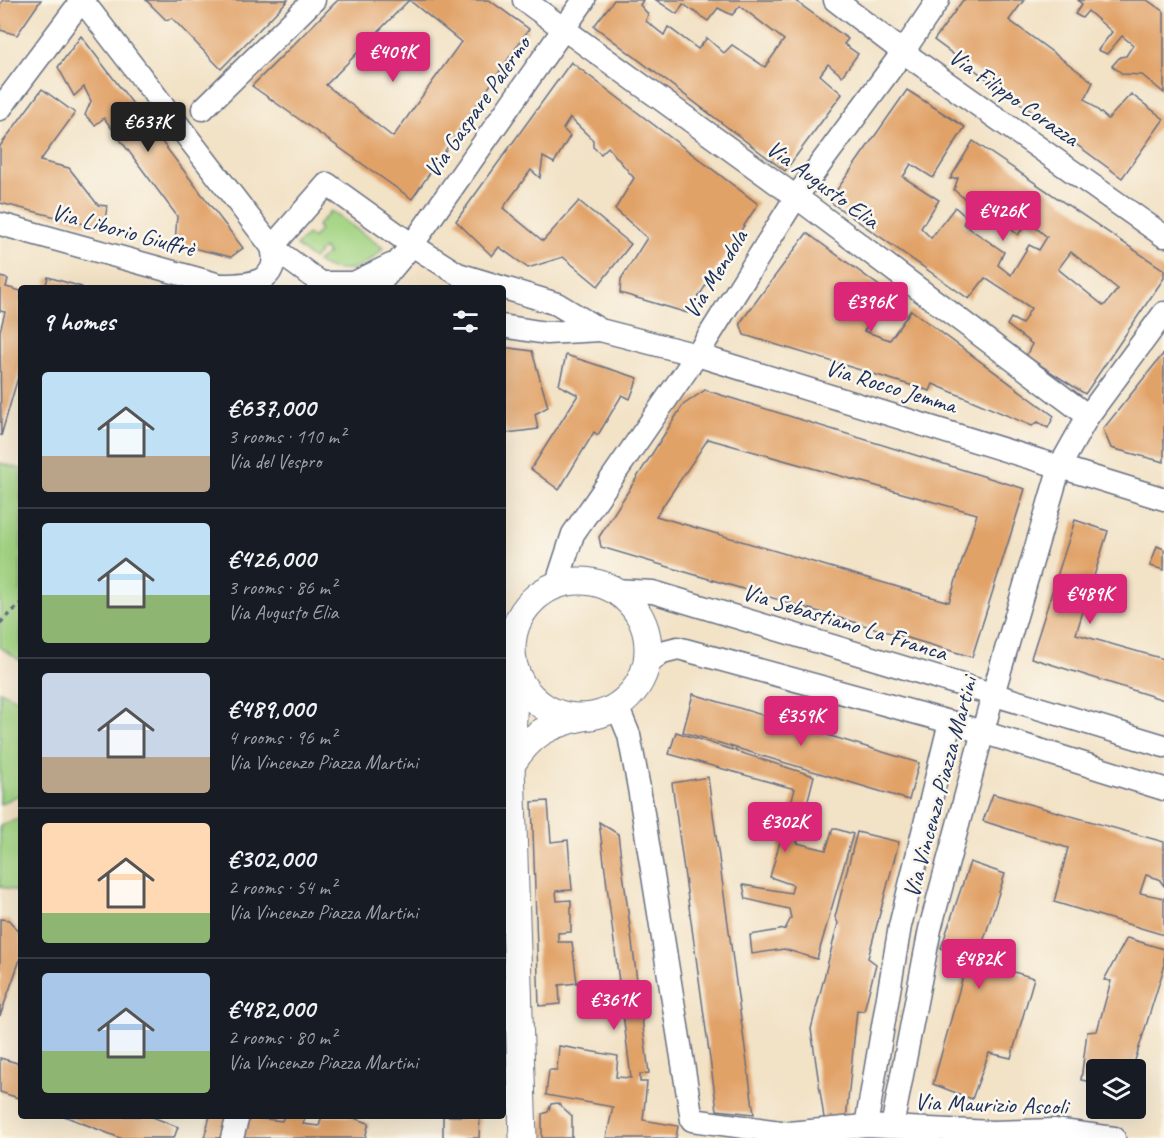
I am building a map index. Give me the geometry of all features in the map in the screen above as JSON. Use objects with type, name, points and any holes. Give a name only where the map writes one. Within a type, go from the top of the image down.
[{"type":"street","points":[[0,109],[82,0],[272,247],[322,285]]},
{"type":"street","points":[[203,109],[314,0]]},
{"type":"street","name":"Via Augusto Elia","points":[[524,0],[796,197],[1088,416]]},
{"type":"street","name":"Via Gaspare Palermo","points":[[378,285],[406,252],[584,0]]},
{"type":"street","name":"Via Filippo Corazza","points":[[835,0],[903,52],[1164,236]]},
{"type":"street","name":"Via Mendola","points":[[556,586],[573,534],[697,355],[796,197],[903,52],[938,0]]},
{"type":"street","name":"Via Rocco Jemma","points":[[272,247],[327,183],[406,252],[458,274],[494,285]]},
{"type":"street","name":"Via Liborio Giuffrè","points":[[0,224],[222,285]]},
{"type":"street","name":"Via Liborio Giuffrè","points":[[245,285],[259,281],[270,273],[276,261],[272,247]]},
{"type":"street","points":[[333,285],[354,283],[406,252]]},
{"type":"street","name":"Via Rocco Jemma","points":[[506,289],[557,304],[600,330],[697,355],[1164,499]]},
{"type":"street","name":"Via Vincenzo Piazza Martini","points":[[891,1127],[930,929],[993,694],[1060,466],[1088,416],[1164,313]]},
{"type":"street","name":"Via Rocco Jemma","points":[[506,327],[546,333],[600,330]]},
{"type":"street","points":[[511,765],[530,738],[538,733],[617,705],[636,688],[646,664],[646,636],[642,621],[625,598],[613,590],[591,582],[567,583],[556,586],[534,600],[519,620],[509,662],[511,765],[523,1138]]},
{"type":"street","name":"Via Sebastiano La Franca","points":[[613,590],[653,592],[1164,746]]},
{"type":"street","points":[[646,664],[662,652],[678,648],[950,722],[1164,789]]},
{"type":"street","points":[[509,662],[525,689],[542,705],[562,714],[584,717]]},
{"type":"street","name":"Via Maurizio Ascoli","points":[[617,705],[631,746],[692,1120],[788,1133],[866,1126],[992,1132],[1054,1131],[1114,1138]]},
{"type":"street","name":"Via Vincenzo Piazza Martini","points":[[866,1126],[900,926],[950,722]]},
{"type":"street","points":[[232,1138],[237,1119]]},
{"type":"path","points":[[0,623],[18,606]]},
{"type":"green space","points":[[331,211],[383,248],[369,261],[353,269],[334,269],[317,262],[328,253],[323,248],[313,259],[296,246],[307,235],[313,238],[320,230],[317,226]]},
{"type":"green space","points":[[0,463],[18,468],[18,659],[0,647]]},
{"type":"green space","points":[[0,691],[18,700],[18,795],[0,804]]},
{"type":"green space","points":[[18,818],[18,892],[0,886],[0,826]]},
{"type":"building","points":[[3,0],[41,0],[17,35],[0,30],[0,4]]},
{"type":"building","points":[[146,0],[288,0],[221,69],[172,18],[166,20]]},
{"type":"building","points":[[338,0],[409,0],[489,0],[529,29],[412,199],[252,86]],"holes":[[[409,0],[461,42],[393,137],[326,85]]]},
{"type":"building","points":[[614,0],[643,0],[640,5],[648,14],[646,21],[664,35],[668,27],[698,49],[707,38],[724,53],[732,45],[765,67],[784,40],[740,6],[732,15],[718,8],[708,21],[683,4],[677,14],[656,0],[794,0],[848,39],[844,44],[858,54],[842,76],[828,64],[820,75],[842,94],[785,171],[594,26]]},
{"type":"building","points":[[963,0],[1024,0],[1009,20],[1093,82],[1085,99],[1108,119],[1131,94],[1164,119],[1122,178],[934,40]]},
{"type":"building","points":[[1078,0],[1147,0],[1164,12],[1164,93],[1142,75],[1123,74],[1112,66],[1120,57],[1126,56],[1133,45],[1122,36],[1107,54],[1098,50],[1112,32],[1088,11],[1082,18],[1075,14],[1082,4]]},
{"type":"building","points":[[81,36],[243,248],[231,257],[175,244],[177,216],[104,118],[95,125],[85,115],[91,101],[84,87],[74,96],[58,67]]},
{"type":"building","points":[[571,62],[758,204],[688,313],[620,293],[621,279],[647,238],[615,209],[634,178],[608,147],[601,154],[593,147],[593,140],[570,118],[563,129],[570,136],[554,163],[543,157],[540,178],[531,170],[503,208],[543,241],[579,201],[631,244],[598,286],[563,257],[528,268],[499,247],[492,256],[456,221]]},
{"type":"building","points":[[42,89],[75,113],[40,161],[69,168],[98,205],[107,206],[104,229],[0,203],[0,146]]},
{"type":"building","points":[[907,90],[965,127],[933,178],[911,164],[903,177],[939,200],[921,228],[931,238],[955,207],[966,217],[963,224],[1004,252],[998,265],[1011,275],[1029,245],[1039,250],[1047,237],[1028,221],[1018,235],[1011,229],[1013,220],[984,200],[975,207],[954,190],[958,178],[950,179],[973,141],[1164,270],[1164,278],[1085,394],[1026,356],[1032,344],[1007,325],[1011,318],[1022,324],[1031,308],[985,278],[969,299],[829,201]],"holes":[[[1071,252],[1118,289],[1104,306],[1058,269]]]},
{"type":"building","points":[[807,233],[889,293],[864,331],[890,340],[911,310],[1054,416],[1048,428],[1038,422],[1032,426],[933,384],[930,391],[744,335],[740,323]]},
{"type":"building","points":[[0,277],[8,279],[6,287],[18,290],[18,377],[1,436],[0,331],[5,312],[0,311]]},
{"type":"building","points":[[48,277],[75,285],[46,285]]},
{"type":"building","points":[[506,348],[532,351],[548,407],[535,414],[538,429],[507,433]]},
{"type":"building","points":[[1164,353],[1164,462],[1111,448],[1103,429]]},
{"type":"building","points":[[566,355],[638,378],[630,399],[622,395],[598,435],[594,432],[559,490],[531,469],[578,395],[559,385]]},
{"type":"building","points":[[705,390],[1025,489],[972,657],[601,547],[599,537],[683,405]],"holes":[[[708,439],[977,514],[949,602],[656,516]]]},
{"type":"building","points":[[1075,520],[1108,531],[1076,634],[1164,659],[1164,700],[1031,658]]},
{"type":"building","points":[[1157,546],[1164,549],[1164,570],[1150,566]]},
{"type":"building","points":[[693,694],[919,763],[909,800],[683,732]]},
{"type":"building","points":[[676,732],[814,776],[797,843],[826,850],[833,828],[853,834],[817,959],[784,949],[752,954],[750,935],[785,929],[791,918],[789,909],[746,899],[743,885],[791,893],[793,885],[770,877],[795,789],[669,754]]},
{"type":"building","points":[[708,777],[754,1114],[717,1110],[672,783]]},
{"type":"building","points":[[993,794],[1164,842],[1164,886],[1159,879],[1146,875],[1140,893],[1164,898],[1164,935],[1054,902],[1068,848],[983,821]]},
{"type":"building","points":[[548,801],[551,842],[568,840],[572,890],[556,891],[557,901],[571,900],[571,932],[558,933],[558,942],[572,942],[577,983],[559,985],[560,1004],[539,1006],[532,802]]},
{"type":"building","points":[[599,822],[618,834],[649,1073],[640,1074],[640,1082],[647,1082],[643,1120],[678,1126],[676,1138],[606,1138],[613,1107],[546,1095],[549,1070],[557,1070],[559,1046],[618,1056],[616,1077],[631,1078]]},
{"type":"building","points":[[857,832],[899,842],[868,958],[876,964],[864,1011],[857,1010],[846,1120],[824,1118],[811,1029],[838,923],[835,917]]},
{"type":"building","points":[[970,862],[1005,874],[977,961],[1034,978],[1011,1058],[989,1053],[972,1099],[933,1084],[968,958],[941,948]]},
{"type":"building","points":[[0,919],[9,920],[18,930],[18,965],[0,1016]]},
{"type":"building","points":[[1127,938],[1164,949],[1164,968],[1135,1059],[1086,1059],[1086,1081],[1081,1080],[1087,1032],[1097,1031],[1111,981],[1104,980]]},
{"type":"building","points":[[0,1058],[18,1063],[18,1098],[0,1092]]},
{"type":"building","points":[[558,1103],[572,1116],[572,1138],[542,1138],[542,1114],[548,1112],[551,1104]]},
{"type":"building","points":[[72,1119],[158,1119],[178,1127],[174,1138],[120,1138]]},
{"type":"building","points":[[209,1119],[232,1119],[226,1138],[204,1138]]},
{"type":"building","points":[[248,1119],[282,1121],[283,1119],[305,1119],[303,1124],[319,1126],[321,1119],[356,1119],[369,1123],[365,1138],[243,1138]]},
{"type":"building","points":[[443,1119],[480,1119],[479,1138],[443,1138]]}]
